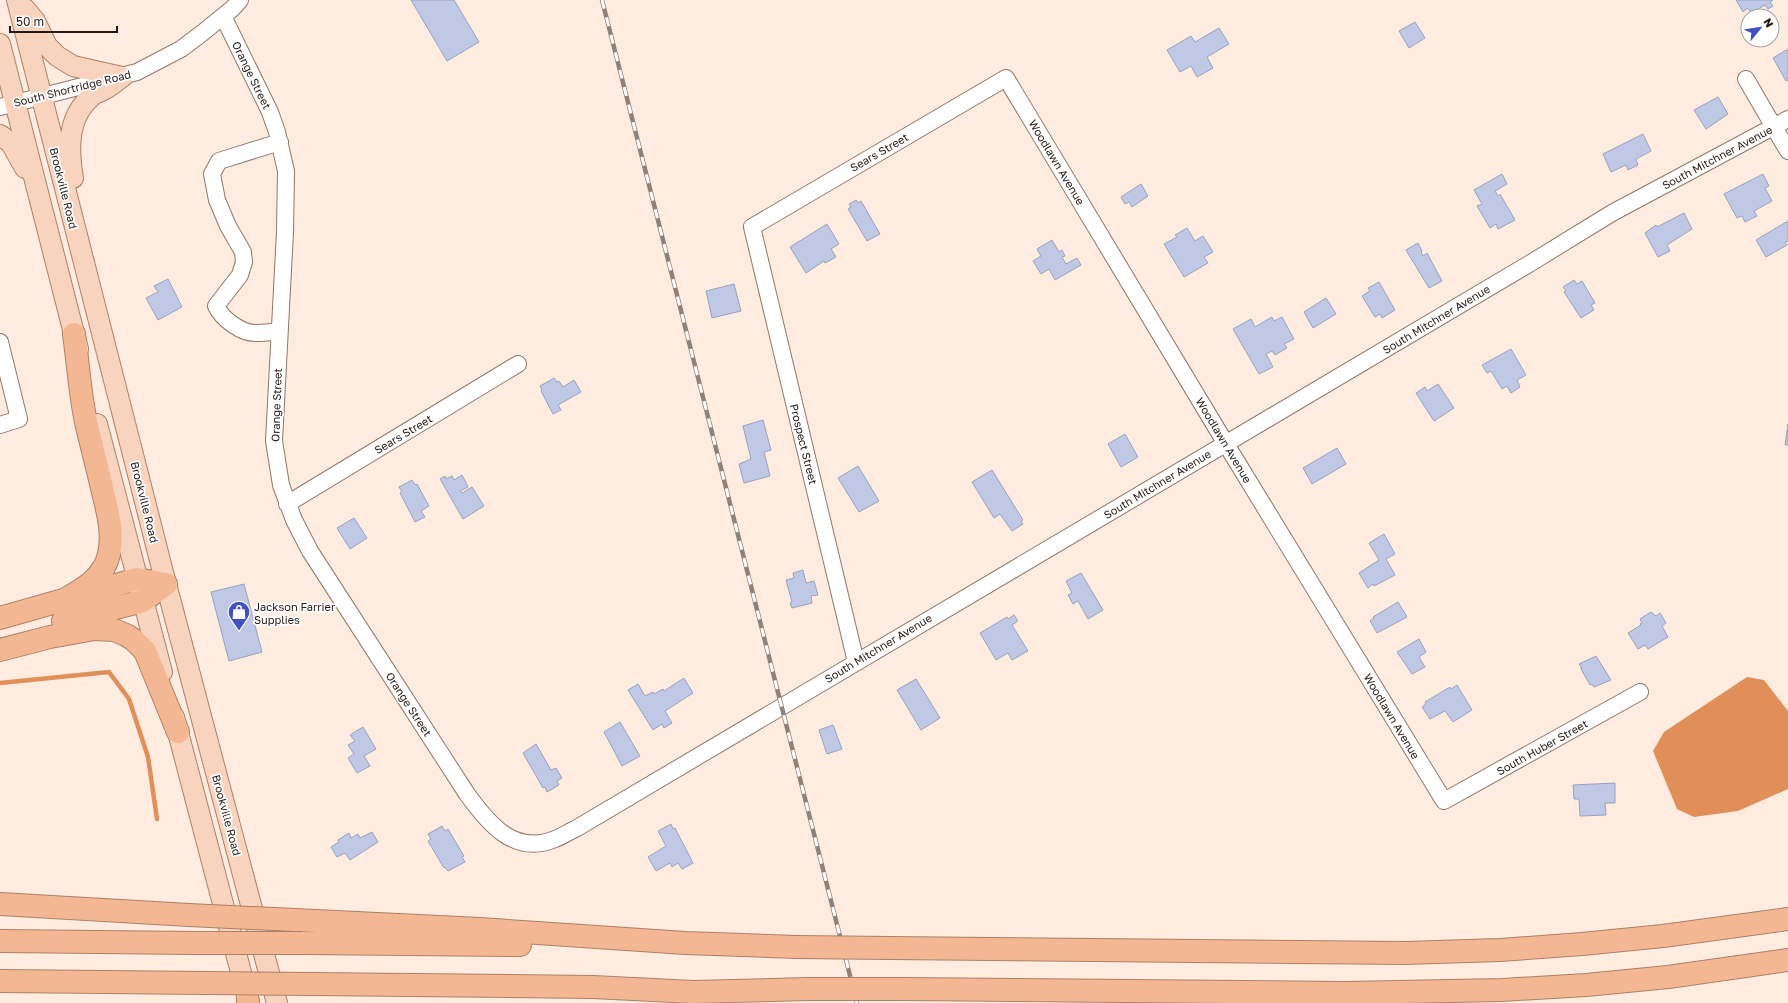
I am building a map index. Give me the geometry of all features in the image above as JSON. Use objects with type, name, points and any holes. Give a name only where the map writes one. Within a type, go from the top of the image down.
[{"type":"highway","points":[[64,600],[89,585],[97,576],[105,565],[109,555],[111,539],[109,520],[86,420],[74,334]]},
{"type":"highway","points":[[0,618],[137,579],[166,584]]},
{"type":"highway","points":[[0,637],[143,601],[166,584]]},
{"type":"highway","points":[[0,650],[50,637],[94,629],[114,630],[126,634],[145,651],[178,732]]},
{"type":"highway","points":[[0,904],[480,929],[685,943],[796,948],[1405,953],[1590,944],[1721,929],[1788,918]]},
{"type":"highway","points":[[0,941],[481,945],[685,943]]},
{"type":"highway","points":[[0,981],[593,987],[693,992],[808,989],[902,989],[1346,993],[1502,990],[1586,985],[1661,978],[1788,960]]},
{"type":"highway","points":[[599,1003],[693,992]]},
{"type":"main road","points":[[18,0],[35,21],[47,46],[56,56],[73,66],[122,77]]},
{"type":"main road","name":"Brookville Road","points":[[18,0],[41,96],[166,584],[277,1003]]},
{"type":"main road","points":[[0,44],[8,104],[40,200],[137,579],[248,1002]]},
{"type":"main road","points":[[74,225],[74,182],[69,155],[71,133],[74,121],[93,96],[109,87],[122,77]]},
{"type":"main road","points":[[0,135],[11,142],[40,200]]},
{"type":"street","name":"South Shortridge Road","points":[[8,104],[122,77],[137,72],[181,49],[223,16],[240,0]]},
{"type":"street","name":"Orange Street","points":[[223,16],[270,112],[280,142],[286,171],[274,441],[281,485],[287,504],[310,551],[467,794],[493,827],[514,840],[526,843]]},
{"type":"street","name":"Sears Street","points":[[752,227],[1006,78]]},
{"type":"street","name":"Woodlawn Avenue","points":[[1006,78],[1226,444],[1444,801]]},
{"type":"street","points":[[1746,78],[1781,123],[1788,151]]},
{"type":"street","name":"South Mitchner Avenue","points":[[526,843],[554,840],[577,828],[1529,264],[1612,213],[1781,123]]},
{"type":"street","points":[[279,331],[255,334],[235,326],[220,315],[216,306],[240,275],[244,262],[243,252],[228,226],[217,200],[212,174],[219,161],[280,142]]},
{"type":"street","name":"Prospect Street","points":[[752,227],[856,662]]},
{"type":"street","points":[[0,342],[5,385],[19,419],[0,425]]},
{"type":"street","name":"Sears Street","points":[[287,504],[518,364]]},
{"type":"street","name":"South Huber Street","points":[[1444,801],[1640,692]]},
{"type":"shaded area","points":[[1747,677],[1764,680],[1788,711],[1788,789],[1738,811],[1694,817],[1677,809],[1653,751],[1664,732]]},
{"type":"building","points":[[411,0],[454,0],[479,42],[447,61]]},
{"type":"building","points":[[1736,0],[1773,0],[1770,2],[1773,6],[1770,8],[1767,8],[1765,5],[1760,8],[1741,8]]},
{"type":"building","points":[[1415,22],[1425,38],[1409,48],[1399,31]]},
{"type":"building","points":[[1219,28],[1229,44],[1207,57],[1213,68],[1197,77],[1191,66],[1180,72],[1167,50],[1191,36],[1195,42]]},
{"type":"building","points":[[1788,49],[1788,80],[1786,81],[1773,58]]},
{"type":"building","points":[[1718,97],[1728,114],[1706,129],[1694,110]]},
{"type":"building","points":[[1643,134],[1651,151],[1636,159],[1638,165],[1628,170],[1626,165],[1611,172],[1603,154]]},
{"type":"building","points":[[1502,174],[1507,184],[1495,191],[1498,196],[1500,194],[1515,220],[1498,229],[1496,224],[1490,228],[1477,206],[1482,204],[1474,190]]},
{"type":"building","points":[[1763,174],[1769,186],[1765,188],[1772,201],[1754,211],[1757,216],[1745,222],[1742,216],[1737,218],[1724,194]]},
{"type":"building","points":[[1141,184],[1148,196],[1132,207],[1129,202],[1125,204],[1121,197]]},
{"type":"building","points":[[856,200],[858,203],[861,201],[880,234],[867,241],[848,209],[851,207],[849,204]]},
{"type":"building","points":[[1684,213],[1692,229],[1667,245],[1670,251],[1658,257],[1645,233],[1656,225],[1657,227]]},
{"type":"building","points":[[1788,221],[1788,241],[1785,242],[1787,245],[1766,257],[1756,240]]},
{"type":"building","points":[[827,224],[839,244],[831,249],[836,257],[825,263],[824,261],[806,273],[790,247]]},
{"type":"building","points":[[1187,228],[1195,241],[1203,236],[1213,252],[1204,257],[1208,263],[1184,277],[1164,244],[1177,237],[1175,235]]},
{"type":"building","points":[[1052,240],[1059,252],[1062,250],[1065,256],[1062,257],[1066,264],[1077,258],[1081,265],[1055,280],[1049,269],[1041,274],[1033,261],[1041,256],[1037,249]]},
{"type":"building","points":[[1418,243],[1423,256],[1427,253],[1442,281],[1429,288],[1406,250]]},
{"type":"building","points":[[168,279],[182,307],[158,320],[146,298],[158,292],[154,286]]},
{"type":"building","points":[[1574,280],[1577,284],[1582,281],[1595,303],[1591,305],[1594,310],[1581,318],[1564,292],[1566,291],[1563,287]]},
{"type":"building","points":[[1379,282],[1395,310],[1382,318],[1380,314],[1375,317],[1362,296],[1370,291],[1368,288]]},
{"type":"building","points":[[734,284],[741,311],[712,318],[706,291]]},
{"type":"building","points":[[1326,298],[1336,314],[1313,328],[1304,312]]},
{"type":"building","points":[[1272,317],[1274,321],[1282,317],[1294,339],[1284,344],[1287,348],[1275,355],[1272,351],[1266,354],[1273,367],[1259,374],[1233,329],[1251,319],[1255,327]]},
{"type":"building","points":[[1511,349],[1526,375],[1517,380],[1520,387],[1511,393],[1507,386],[1502,389],[1491,371],[1487,373],[1482,365]]},
{"type":"building","points":[[554,378],[557,382],[559,381],[563,387],[574,380],[581,392],[558,405],[561,410],[553,414],[540,386]]},
{"type":"building","points":[[1438,384],[1454,408],[1434,421],[1416,393],[1425,387],[1427,391]]},
{"type":"building","points":[[763,420],[771,450],[764,452],[770,476],[744,483],[739,464],[751,459],[743,426]]},
{"type":"building","points":[[1788,424],[1788,445],[1785,445]]},
{"type":"building","points":[[1125,434],[1138,457],[1121,467],[1108,444]]},
{"type":"building","points":[[1337,448],[1346,464],[1312,484],[1303,468]]},
{"type":"building","points":[[858,466],[879,501],[859,512],[838,478]]},
{"type":"building","points":[[992,470],[1023,520],[1021,521],[1023,524],[1012,531],[1000,514],[994,518],[972,482]]},
{"type":"building","points":[[462,475],[468,487],[460,491],[462,493],[472,487],[484,506],[463,519],[440,479],[445,476],[446,479],[452,476],[454,480]]},
{"type":"building","points":[[412,480],[415,485],[417,484],[429,506],[421,511],[425,517],[415,522],[400,493],[402,492],[399,487]]},
{"type":"building","points":[[354,518],[367,538],[350,549],[337,528]]},
{"type":"building","points":[[1384,534],[1395,554],[1386,559],[1395,575],[1374,586],[1373,584],[1368,588],[1359,573],[1379,560],[1369,543]]},
{"type":"building","points":[[803,570],[806,583],[814,581],[818,595],[811,596],[812,603],[792,608],[790,603],[792,602],[786,580],[794,578],[793,573]]},
{"type":"building","points":[[1081,573],[1103,610],[1088,619],[1078,601],[1073,604],[1068,595],[1072,593],[1066,581]]},
{"type":"building","name":"Jackson Farrier Supplies","points":[[244,584],[262,652],[229,661],[211,592]]},
{"type":"building","points":[[1398,602],[1407,617],[1377,633],[1370,621],[1374,618],[1373,617]]},
{"type":"building","points":[[1651,612],[1656,616],[1660,613],[1666,623],[1662,626],[1668,637],[1648,649],[1645,645],[1638,649],[1628,633],[1641,625],[1640,624],[1642,623],[1640,619]]},
{"type":"building","points":[[1014,615],[1018,621],[1012,625],[1028,651],[1012,660],[1008,653],[996,660],[980,633],[1007,617],[1008,619]]},
{"type":"building","points":[[1419,639],[1426,652],[1419,657],[1425,667],[1412,674],[1397,652]]},
{"type":"building","points":[[1596,656],[1611,680],[1594,687],[1592,684],[1590,685],[1579,664]]},
{"type":"building","points":[[684,678],[693,693],[665,711],[672,723],[664,728],[662,724],[653,730],[628,690],[638,684],[645,696],[653,692],[654,694],[663,689],[664,691]]},
{"type":"building","points":[[916,679],[940,718],[921,730],[897,690]]},
{"type":"building","points":[[1457,685],[1472,710],[1453,722],[1445,711],[1430,719],[1422,707],[1426,704],[1425,702],[1450,687],[1451,689]]},
{"type":"building","points":[[620,722],[640,756],[622,766],[604,732]]},
{"type":"building","points":[[833,725],[842,749],[827,754],[819,730]]},
{"type":"building","points":[[363,727],[376,749],[364,756],[370,766],[357,773],[348,758],[354,754],[348,745],[355,741],[350,735]]},
{"type":"building","points":[[536,744],[551,770],[556,768],[562,778],[557,781],[559,785],[547,792],[545,787],[543,788],[523,753]]},
{"type":"building","points":[[1615,783],[1615,803],[1605,803],[1606,815],[1580,816],[1579,799],[1574,799],[1573,785]]},
{"type":"building","points":[[671,824],[673,829],[675,828],[693,863],[682,869],[678,863],[672,867],[670,863],[656,871],[648,857],[666,846],[658,831]]},
{"type":"building","points":[[442,826],[445,831],[448,829],[464,856],[462,857],[465,862],[448,871],[445,867],[444,868],[428,841],[431,839],[428,834]]},
{"type":"building","points":[[372,832],[378,842],[350,860],[345,853],[337,857],[331,847],[339,842],[338,840],[349,833],[351,838],[358,834],[360,838]]},
{"type":"waterway","points":[[0,683],[109,672],[129,699],[148,757],[157,819]]},
{"type":"railway","points":[[602,0],[857,1003]]},
{"type":"place","name":"Jackson Farrier Supplies","points":[[239,632]]}]
